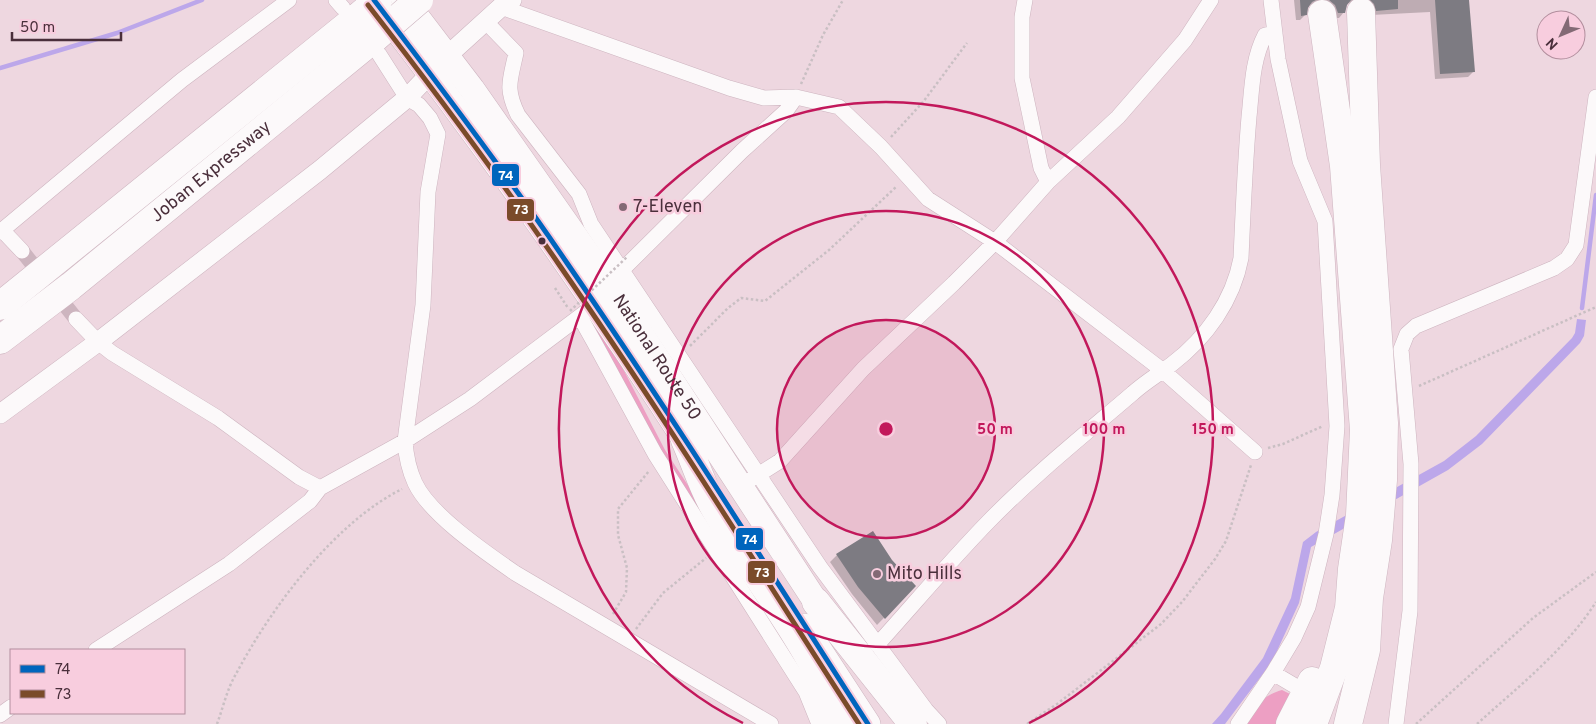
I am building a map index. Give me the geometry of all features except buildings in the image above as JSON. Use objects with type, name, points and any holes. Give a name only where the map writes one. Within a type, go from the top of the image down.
[{"type":"highway","name":"National Route 50","points":[[404,0],[619,270],[750,480],[816,602],[895,724]]},
{"type":"highway","name":"Joban Expressway","points":[[0,306],[363,16],[419,0]]},
{"type":"highway","points":[[1348,724],[1366,650],[1369,598],[1378,540],[1384,480],[1384,423],[1366,165],[1360,12]]},
{"type":"highway","points":[[1313,724],[1334,668],[1349,608],[1352,568],[1360,515],[1364,430],[1344,166],[1322,14]]},
{"type":"highway","name":"National Route 50","points":[[363,16],[430,73],[522,198],[582,311],[685,440],[868,724]]},
{"type":"highway","name":"Joban Expressway","points":[[0,340],[70,286],[363,16]]},
{"type":"highway","points":[[685,440],[713,506],[798,638],[834,705],[840,724]]},
{"type":"highway","points":[[1290,724],[1329,641],[1352,568]]},
{"type":"highway","points":[[1327,724],[1369,598]]},
{"type":"highway","points":[[816,602],[913,724]]},
{"type":"street","points":[[22,251],[1,231],[182,80],[290,0]]},
{"type":"street","points":[[1025,0],[1022,17],[1022,78],[1041,168],[1048,182]]},
{"type":"street","points":[[750,480],[780,461],[863,369],[995,242],[1048,182],[1118,117],[1184,40],[1211,0]]},
{"type":"street","points":[[1238,724],[1274,673],[1294,638],[1308,607],[1329,515],[1337,426],[1324,222],[1300,161],[1278,59],[1271,0]]},
{"type":"street","points":[[0,414],[98,342],[320,170],[407,98],[448,56],[507,4],[729,88],[764,98],[796,97],[839,107],[881,147],[928,199],[995,242],[1162,370],[1255,452]]},
{"type":"street","points":[[363,16],[407,98],[419,105],[430,118],[438,134],[428,192],[423,305],[405,441],[406,459],[415,483],[425,499],[451,525],[515,573],[771,724]]},
{"type":"street","points":[[486,22],[516,53],[508,88],[511,101],[518,115],[579,194],[591,224],[619,270],[680,357],[750,480],[820,567],[926,710],[939,724]]},
{"type":"street","points":[[877,645],[989,521],[1064,452],[1146,381],[1171,365],[1202,337],[1230,295],[1238,275],[1241,258],[1253,73],[1259,47],[1265,35],[1275,33]]},
{"type":"street","points":[[619,270],[786,111],[796,97]]},
{"type":"street","points":[[1396,724],[1410,611],[1411,464],[1401,349],[1407,334],[1416,326],[1554,268],[1567,259],[1576,245],[1596,97]]},
{"type":"street","points":[[98,649],[229,564],[310,501],[320,488],[405,441],[470,399],[582,311],[658,460],[806,692],[819,724]]},
{"type":"street","points":[[76,318],[98,342],[112,353],[218,418],[299,477],[320,488]]},
{"type":"street","points":[[1274,673],[1295,686]]},
{"type":"path","points":[[796,97],[823,35],[843,0]]},
{"type":"path","points":[[881,147],[923,102],[967,43]]},
{"type":"path","points":[[680,357],[728,308],[742,298],[765,301],[829,250],[908,177]]},
{"type":"path","points":[[582,311],[619,270]]},
{"type":"path","points":[[1405,392],[1596,307]]},
{"type":"path","points":[[1027,724],[1161,624],[1182,602],[1215,559],[1226,541],[1255,452],[1283,444],[1323,426],[1337,426]]},
{"type":"path","points":[[606,627],[626,592],[627,568],[618,535],[618,509],[658,460]]},
{"type":"path","points":[[216,724],[235,676],[259,634],[292,589],[338,534],[365,512],[396,492],[415,483]]},
{"type":"path","points":[[628,640],[663,593],[716,550]]},
{"type":"path","points":[[1416,724],[1533,618],[1596,572]]},
{"type":"path","points":[[1477,724],[1573,634],[1596,602]]},
{"type":"shaded area","points":[[1577,319],[1586,320],[1584,336],[1580,343],[1482,444],[1448,470],[1311,547],[1299,603],[1272,662],[1225,724],[1212,724],[1263,658],[1291,598],[1303,542],[1316,532],[1444,461],[1476,436],[1572,338],[1575,333]]},
{"type":"shaded area","points":[[595,324],[618,359],[665,450],[773,616],[814,695],[794,658],[663,456],[614,363],[591,326]]},
{"type":"shaded area","points":[[1282,690],[1298,698],[1283,724],[1244,724],[1264,699]]},
{"type":"waterway","points":[[0,68],[117,33],[202,0]]},
{"type":"waterway","points":[[1582,308],[1596,195]]},
{"type":"tunnel","points":[[22,251],[76,319]]},
{"type":"transit line","name":"74","points":[[374,0],[497,163],[544,229],[682,435],[868,724]]},
{"type":"transit line","name":"73","points":[[368,5],[442,101],[599,322],[859,724]]},
{"type":"place","name":"7-Eleven","points":[[623,207]]},
{"type":"place","name":"Mito Hills","points":[[877,574]]}]
